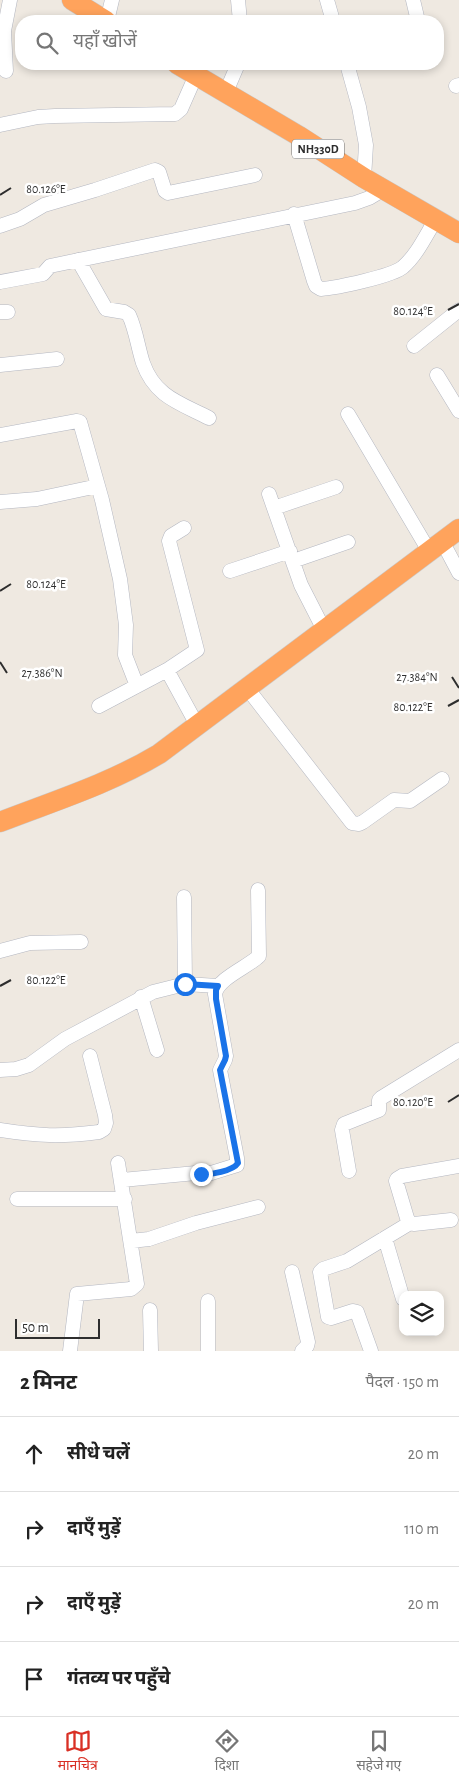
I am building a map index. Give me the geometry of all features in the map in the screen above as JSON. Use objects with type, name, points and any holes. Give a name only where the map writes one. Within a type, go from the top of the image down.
[{"type":"highway","points":[[72,0],[97,15]]},
{"type":"highway","name":"NH330D","points":[[187,70],[459,234]]},
{"type":"highway","points":[[0,822],[106,782],[159,754],[459,528]]},
{"type":"street","points":[[6,71],[4,31],[10,0]]},
{"type":"street","points":[[108,15],[112,0]]},
{"type":"street","points":[[238,0],[239,15]]},
{"type":"street","points":[[327,0],[331,15]]},
{"type":"street","points":[[413,0],[417,15]]},
{"type":"street","points":[[226,92],[235,70]]},
{"type":"street","points":[[349,70],[359,107],[366,145],[364,178]]},
{"type":"street","points":[[0,126],[55,116],[175,114],[181,109],[196,75]]},
{"type":"street","points":[[0,226],[44,205],[155,170],[159,172],[165,190],[168,193],[255,175]]},
{"type":"street","points":[[0,282],[43,274],[50,266],[294,214],[355,203],[369,198],[384,189]]},
{"type":"street","points":[[294,214],[314,281],[316,286],[321,289],[380,276],[402,269],[436,219]]},
{"type":"street","points":[[78,260],[106,309],[124,312],[129,315],[143,364],[158,391],[209,418]]},
{"type":"street","points":[[414,346],[459,310]]},
{"type":"street","points":[[0,366],[57,359]]},
{"type":"street","points":[[437,374],[459,411]]},
{"type":"street","points":[[348,414],[436,546],[459,573]]},
{"type":"street","points":[[0,434],[78,421],[82,424],[120,579],[126,625],[126,655],[137,686]]},
{"type":"street","points":[[0,502],[37,499],[98,486]]},
{"type":"street","points":[[324,630],[306,598],[272,501],[336,487]]},
{"type":"street","points":[[99,706],[167,670],[197,648],[170,541],[171,536],[184,528]]},
{"type":"street","points":[[230,571],[348,542]]},
{"type":"street","points":[[167,670],[197,725]]},
{"type":"street","points":[[247,688],[352,823],[359,824],[364,822],[394,800],[410,801],[442,779]]},
{"type":"street","points":[[122,1180],[196,1173],[208,1174],[237,1165],[238,1158],[220,1070],[226,1056],[216,990],[218,986],[259,956],[258,890]]},
{"type":"street","points":[[184,897],[185,984]]},
{"type":"street","points":[[0,951],[30,943],[81,942]]},
{"type":"street","points":[[0,1070],[16,1069],[30,1065],[65,1039],[141,997],[158,990],[185,984],[218,986]]},
{"type":"street","points":[[141,997],[157,1050]]},
{"type":"street","points":[[348,1171],[342,1130],[344,1124],[378,1111],[380,1109],[380,1099],[459,1050]]},
{"type":"street","points":[[0,1130],[39,1136],[56,1136],[100,1132],[104,1129],[106,1123],[105,1116],[90,1056]]},
{"type":"street","points":[[70,1351],[77,1294],[128,1290],[136,1286],[137,1280],[118,1162]]},
{"type":"street","points":[[410,1224],[396,1179],[402,1176],[459,1166]]},
{"type":"street","points":[[17,1199],[125,1199]]},
{"type":"street","points":[[131,1241],[149,1239],[196,1223],[258,1207]]},
{"type":"street","points":[[371,1351],[356,1312],[353,1311],[332,1318],[328,1317],[319,1273],[323,1269],[347,1261],[410,1224],[451,1220]]},
{"type":"street","points":[[385,1238],[401,1291]]},
{"type":"street","points":[[292,1272],[308,1342],[308,1346],[302,1351]]},
{"type":"street","points":[[208,1301],[208,1351]]},
{"type":"street","points":[[150,1310],[151,1351]]},
{"type":"route","points":[[185,984],[218,986],[215,994],[226,1056],[220,1070],[238,1163],[234,1167],[201,1174]]}]
